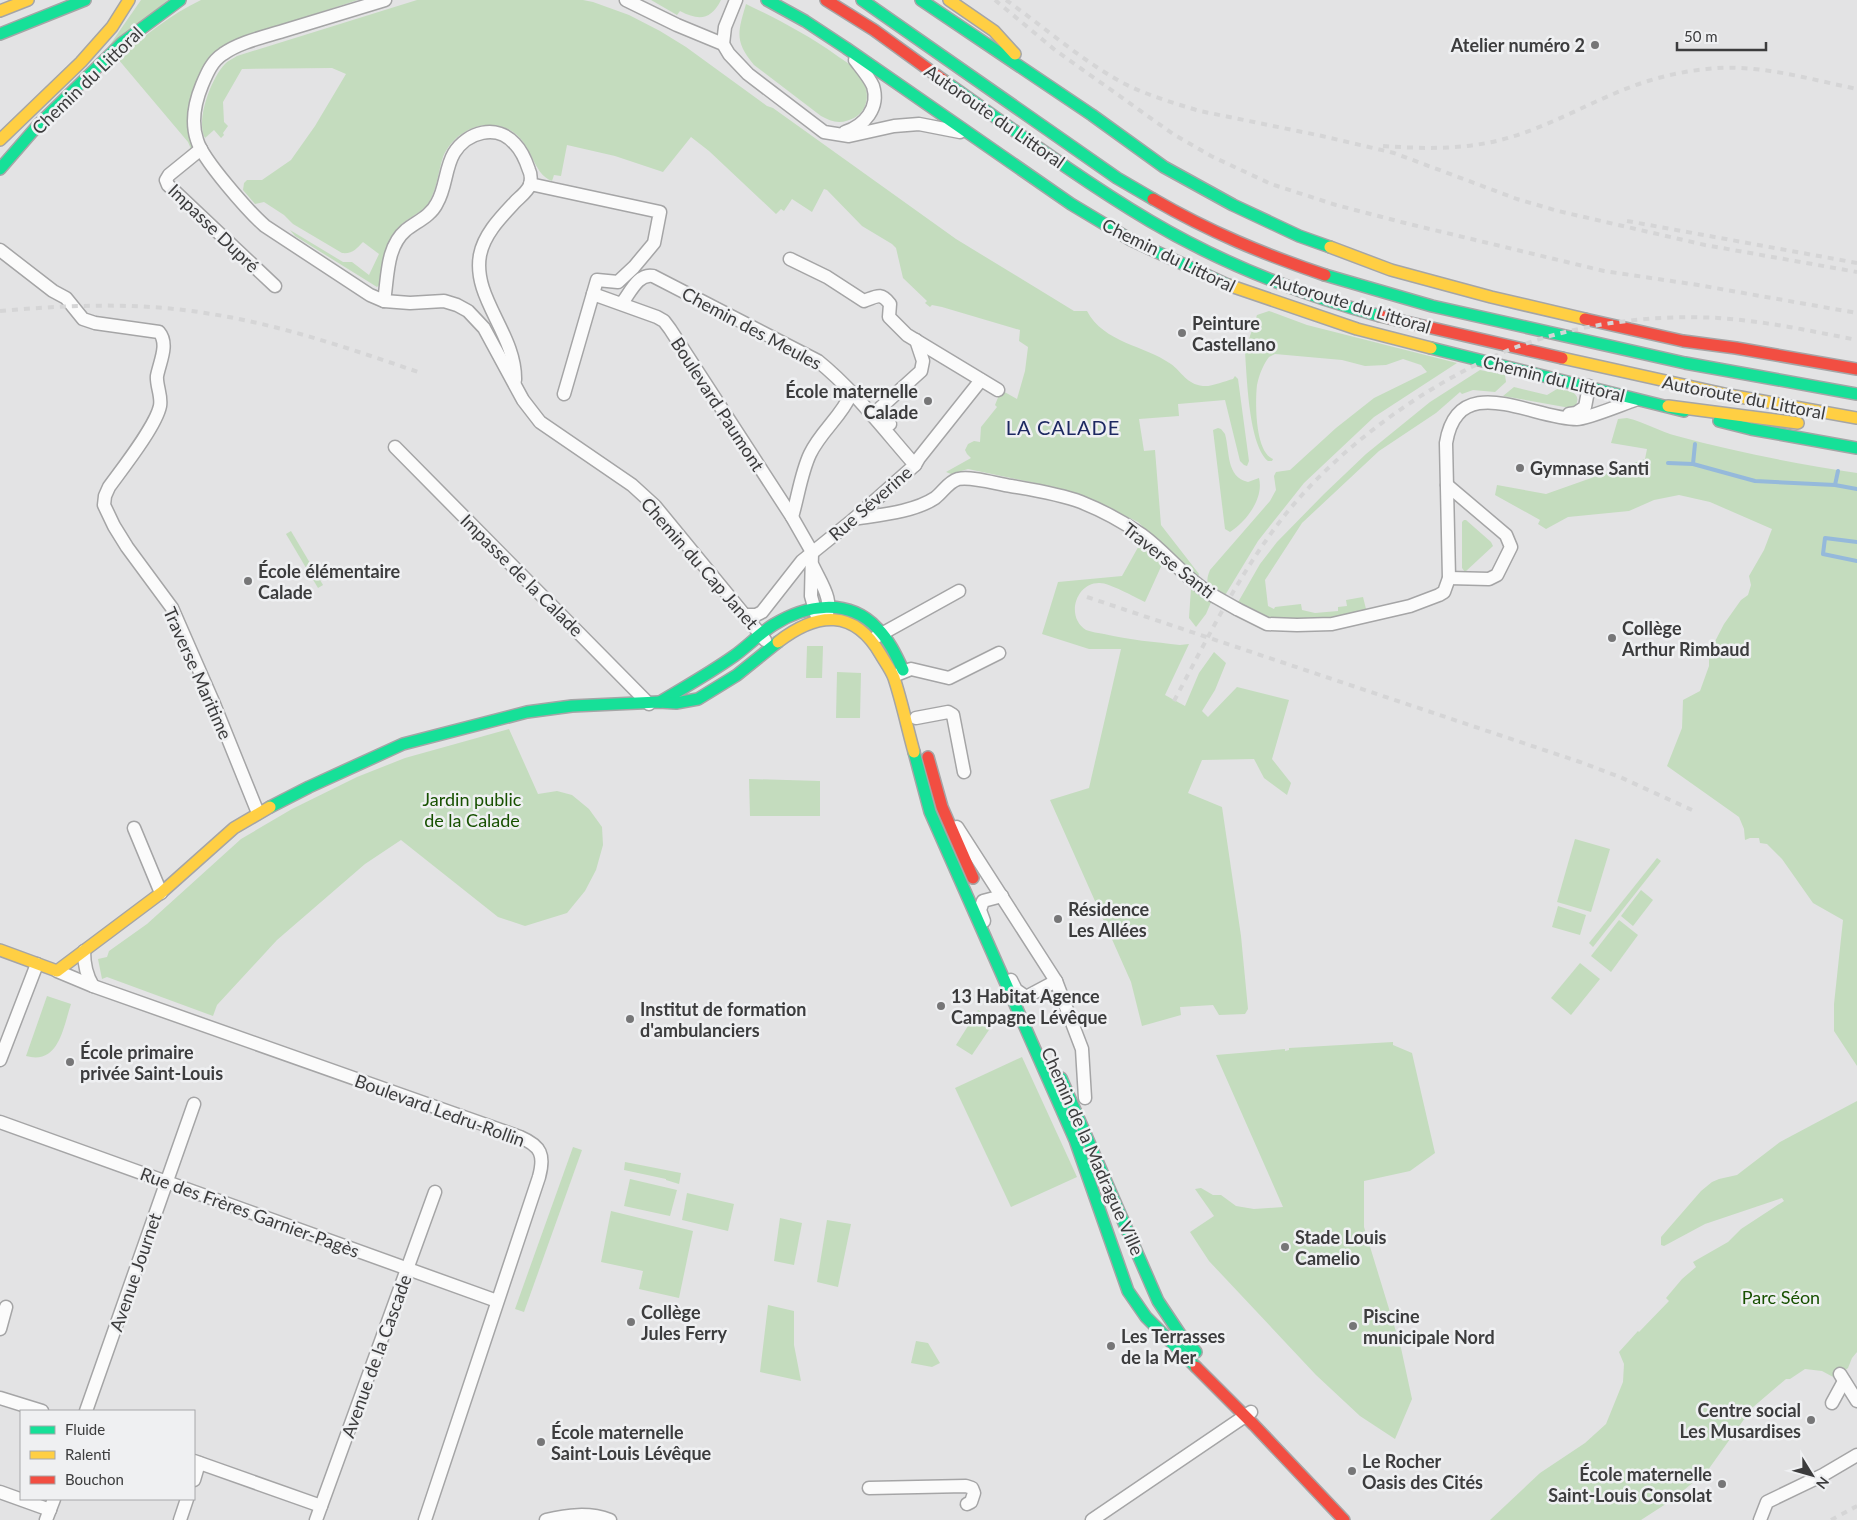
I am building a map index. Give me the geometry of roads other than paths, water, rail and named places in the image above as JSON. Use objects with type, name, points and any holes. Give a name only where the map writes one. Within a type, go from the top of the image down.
[{"type":"main road","points":[[0,11],[28,0]]},
{"type":"main road","points":[[0,34],[85,0]]},
{"type":"main road","name":"Chemin du Littoral","points":[[0,140],[96,46],[112,27],[129,0]]},
{"type":"main road","name":"Chemin du Littoral","points":[[0,169],[39,124],[122,43],[180,0]]},
{"type":"main road","name":"Chemin du Littoral","points":[[767,0],[846,48],[1071,204],[1131,240],[1234,288],[1357,329],[1640,398],[1751,429],[1857,448]]},
{"type":"main road","name":"Autoroute du Littoral","points":[[826,0],[877,32],[1109,196],[1209,253],[1306,294],[1434,329],[1664,382],[1857,418]]},
{"type":"main road","name":"Autoroute du Littoral","points":[[862,0],[1117,178],[1195,223],[1269,256],[1343,281],[1432,306],[1685,363],[1857,394]]},
{"type":"main road","points":[[921,0],[1164,166],[1195,185],[1272,224],[1358,259],[1438,284],[1683,341],[1736,348],[1857,369]]},
{"type":"main road","points":[[949,0],[994,31],[1038,79]]},
{"type":"main road","points":[[1668,406],[1811,425]]},
{"type":"main road","name":"Chemin de la Madrague Ville","points":[[654,703],[731,658],[761,633],[787,617],[813,606],[830,606],[850,610],[862,616],[877,636],[899,674],[916,718],[947,818],[994,926]]},
{"type":"main road","points":[[0,950],[57,971],[161,894],[234,828],[258,813],[309,787],[403,744],[527,712],[579,705],[676,703],[698,699],[737,675],[770,648],[800,628],[811,622],[824,619]]},
{"type":"main road","name":"Chemin de la Madrague Ville","points":[[824,619],[834,619],[853,625],[877,636]]},
{"type":"main road","name":"Chemin de la Madrague Ville","points":[[899,674],[930,812],[1076,1140],[1128,1292],[1146,1317],[1249,1414],[1350,1519]]},
{"type":"main road","points":[[1013,967],[1029,1003]]},
{"type":"main road","name":"Chemin de la Madrague Ville","points":[[1057,1069],[1141,1260],[1140,1279],[1158,1301],[1180,1334],[1249,1414]]},
{"type":"main road","points":[[1119,1270],[1127,1261],[1141,1260]]},
{"type":"main road","points":[[1124,1281],[1140,1279]]},
{"type":"street","name":"Chemin du Cap Janet","points":[[385,0],[256,40],[230,49],[222,54],[209,70],[201,86],[196,105],[194,126],[201,150],[231,188],[265,226],[370,295],[384,301],[410,303],[444,301],[457,305],[468,312],[484,328],[523,400],[540,422],[632,485],[655,506],[761,633],[770,648]]},
{"type":"street","points":[[626,0],[677,25],[723,44],[738,65],[748,74],[824,132],[849,136],[894,126],[919,124],[959,131],[980,142]]},
{"type":"street","points":[[723,44],[725,27],[736,0]]},
{"type":"street","points":[[836,135],[854,129],[866,120],[873,108],[874,93],[869,80],[846,48]]},
{"type":"street","points":[[384,301],[389,261],[395,245],[404,232],[434,208],[441,196],[454,154],[467,139],[481,132],[498,133],[510,139],[524,157],[530,173],[530,184],[526,192],[497,222],[485,242],[480,253],[479,276],[482,287],[511,350],[515,367],[515,383]]},
{"type":"street","name":"Impasse Dupré","points":[[201,150],[169,175],[166,180],[168,185],[275,286]]},
{"type":"street","points":[[530,184],[660,212],[654,243],[634,268],[618,282],[597,280],[564,394]]},
{"type":"street","name":"Traverse Maritime","points":[[0,250],[53,291],[66,298],[83,319],[95,324],[159,332],[163,337],[164,344],[157,378],[161,405],[154,419],[109,487],[104,505],[127,547],[172,608],[214,704],[258,813]]},
{"type":"street","points":[[790,259],[827,277],[864,301],[880,295],[885,297],[890,304],[889,317],[907,335],[998,390]]},
{"type":"street","name":"Chemin des Meules","points":[[622,303],[640,279],[647,275],[653,276],[818,362],[917,462]]},
{"type":"street","name":"Boulevard Paumont","points":[[594,294],[622,303],[664,321],[792,517],[812,558],[830,606]]},
{"type":"street","points":[[916,340],[923,361],[921,372],[879,409],[917,462]]},
{"type":"street","name":"Rue Séverine","points":[[812,558],[917,462],[981,380]]},
{"type":"street","points":[[1556,416],[1581,411],[1585,407],[1589,386]]},
{"type":"street","points":[[792,517],[810,454],[820,437],[842,411],[851,394]]},
{"type":"street","points":[[1447,485],[1506,534],[1511,547],[1497,576],[1489,579],[1449,578],[1446,444],[1448,431],[1455,416],[1465,408],[1492,401],[1556,416],[1582,419],[1640,398]]},
{"type":"street","name":"Impasse de la Calade","points":[[395,447],[654,703]]},
{"type":"street","name":"Traverse Santi","points":[[854,519],[899,511],[923,503],[935,498],[957,479],[974,479],[1081,502],[1142,535],[1192,582],[1214,596],[1259,621],[1276,625],[1298,626],[1348,621],[1410,606],[1444,592],[1449,578]]},
{"type":"street","points":[[746,615],[756,615],[762,612],[802,561],[812,558],[811,596],[816,614],[824,619],[829,612],[830,606]]},
{"type":"street","points":[[877,636],[959,591]]},
{"type":"street","points":[[899,674],[911,669],[949,678],[999,653]]},
{"type":"street","points":[[916,718],[948,712],[952,716],[964,772]]},
{"type":"street","points":[[947,818],[957,826],[1056,981],[1082,1049],[1085,1098]]},
{"type":"street","points":[[134,828],[161,894]]},
{"type":"street","points":[[937,828],[947,835],[958,858],[967,865]]},
{"type":"street","points":[[990,945],[991,936],[980,910],[983,901],[1002,896]]},
{"type":"street","points":[[84,951],[84,962],[88,978],[93,986]]},
{"type":"street","points":[[997,960],[1007,970],[1016,990],[1029,1003],[1056,981]]},
{"type":"street","points":[[0,1060],[37,964]]},
{"type":"street","name":"Boulevard Ledru-Rollin","points":[[57,971],[93,986],[533,1143],[539,1150],[542,1167],[425,1520]]},
{"type":"street","name":"Avenue Journet","points":[[86,1410],[194,1104]]},
{"type":"street","name":"Rue des Frères Garnier-Pagès","points":[[2,1123],[497,1301]]},
{"type":"street","name":"Avenue de la Cascade","points":[[316,1520],[435,1192]]},
{"type":"street","points":[[0,1329],[6,1307]]},
{"type":"street","points":[[1832,1403],[1842,1378],[1857,1401]]},
{"type":"street","points":[[0,1398],[39,1410]]},
{"type":"street","points":[[1092,1520],[1249,1414]]},
{"type":"street","points":[[1760,1520],[1767,1502],[1857,1455]]},
{"type":"street","points":[[196,1462],[321,1506]]},
{"type":"street","points":[[869,1488],[966,1486],[972,1488],[974,1493],[971,1502],[967,1504]]},
{"type":"street","points":[[0,1492],[20,1499]]},
{"type":"street","points":[[22,1500],[50,1510]]},
{"type":"street","points":[[180,1520],[188,1500]]},
{"type":"street","points":[[548,1520],[573,1514],[603,1517],[610,1520]]},
{"type":"waterway","points":[[1693,464],[1695,444]]},
{"type":"waterway","points":[[1668,463],[1693,464],[1755,481],[1835,485],[1857,489]]},
{"type":"waterway","points":[[1835,485],[1838,471]]},
{"type":"waterway","points":[[1857,542],[1825,538],[1823,554],[1857,561]]},
{"type":"railway","points":[[995,0],[1055,50],[1173,134],[1211,156],[1271,184],[1336,205],[1604,271],[1698,285],[1857,313]]},
{"type":"railway","points":[[1006,0],[1106,73],[1130,87],[1170,102],[1200,111],[1394,153],[1517,199],[1558,211],[1705,245],[1857,272]]},
{"type":"railway","points":[[1383,146],[1447,148],[1495,141],[1528,131],[1630,87],[1662,77],[1700,70],[1726,68],[1764,70],[1857,89]]},
{"type":"railway","points":[[1627,221],[1857,263]]},
{"type":"railway","points":[[0,311],[51,307],[128,306],[205,313],[287,330],[421,373]]},
{"type":"railway","points":[[1174,701],[1224,608],[1251,563],[1265,541],[1303,494],[1327,469],[1382,422],[1473,366],[1529,343],[1582,328],[1609,323],[1664,318],[1692,317],[1753,321],[1857,340]]},
{"type":"railway","points":[[1087,597],[1580,762],[1620,777],[1692,810]]},
{"type":"railway","points":[[1831,1520],[1857,1506]]},
{"type":"place","name":"Atelier numéro 2","points":[[1595,45]]},
{"type":"place","name":"Peinture Castellano","points":[[1182,333]]},
{"type":"place","name":"École maternelle Calade","points":[[928,401]]},
{"type":"place","name":"Gymnase Santi","points":[[1520,468]]},
{"type":"place","name":"École élémentaire Calade","points":[[248,581]]},
{"type":"place","name":"Collège Arthur Rimbaud","points":[[1612,638]]},
{"type":"place","name":"Résidence Les Allées","points":[[1058,919]]},
{"type":"place","name":"13 Habitat Agence Campagne Lévêque","points":[[941,1006]]},
{"type":"place","name":"Institut de formation d'ambulanciers","points":[[630,1019]]},
{"type":"place","name":"École primaire privée Saint-Louis","points":[[70,1062]]},
{"type":"place","name":"Stade Louis Camelio","points":[[1285,1247]]},
{"type":"place","name":"Collège Jules Ferry","points":[[631,1322]]},
{"type":"place","name":"Piscine municipale Nord","points":[[1353,1326]]},
{"type":"place","name":"Les Terrasses de la Mer","points":[[1111,1346]]},
{"type":"place","name":"Centre social Les Musardises","points":[[1811,1420]]},
{"type":"place","name":"École maternelle Saint-Louis Lévêque","points":[[541,1442]]},
{"type":"place","name":"Le Rocher Oasis des Cités","points":[[1352,1471]]},
{"type":"place","name":"École maternelle Saint-Louis Consolat","points":[[1722,1484]]},
{"type":"district","name":"LA CALADE","points":[[1063,427]]},
{"type":"park label","name":"Jardin public de la Calade","points":[[472,810]]},
{"type":"park label","name":"Parc Séon","points":[[1781,1297]]}]
